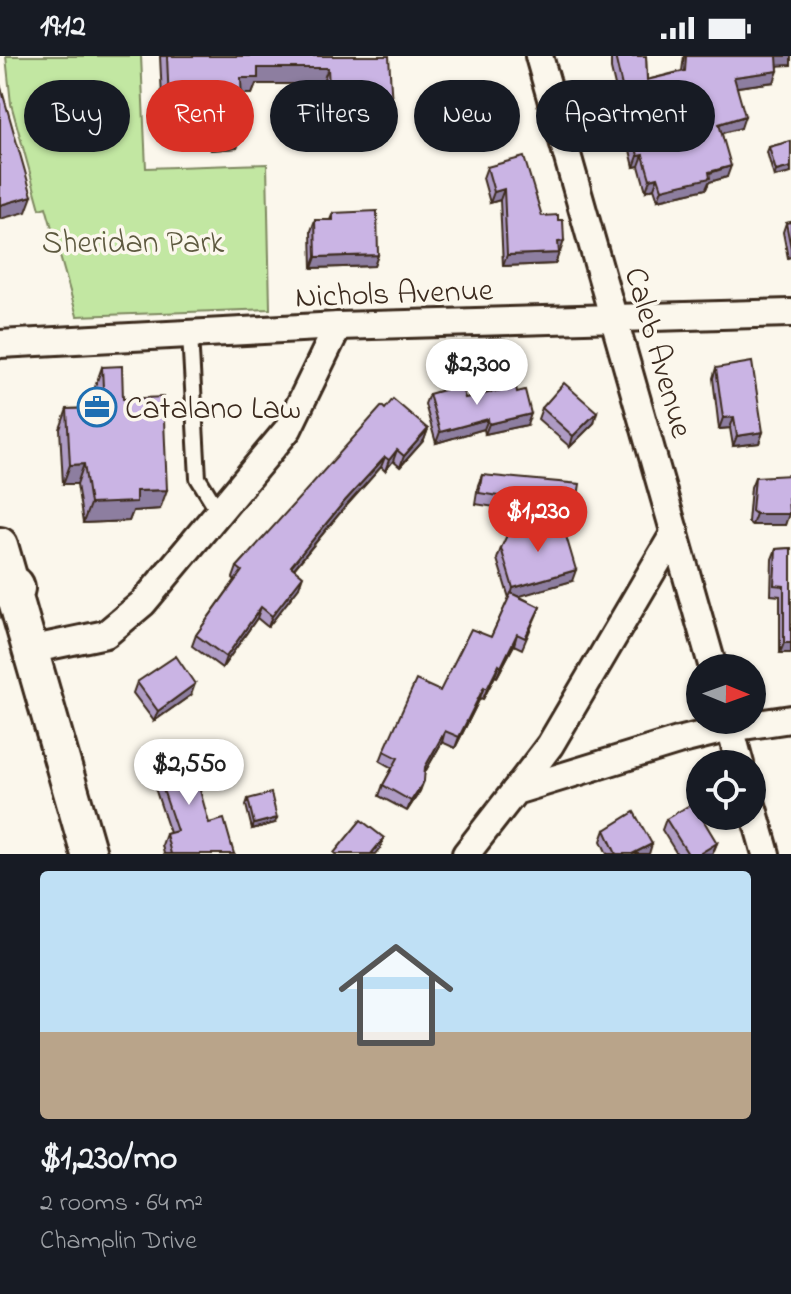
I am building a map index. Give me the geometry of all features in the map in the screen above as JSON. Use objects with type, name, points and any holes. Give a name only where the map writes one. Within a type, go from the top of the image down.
[{"type":"street","name":"Caleb Avenue","points":[[539,56],[617,321],[709,654]]},
{"type":"street","name":"Nichols Avenue","points":[[0,344],[338,326],[617,321],[791,313]]},
{"type":"street","points":[[29,650],[106,634],[143,603],[288,429],[338,326]]},
{"type":"street","points":[[466,854],[550,745],[675,532]]},
{"type":"street","points":[[0,545],[6,585],[29,650],[89,854]]},
{"type":"street","points":[[766,721],[791,719]]},
{"type":"street","points":[[515,791],[697,734]]},
{"type":"street","points":[[759,830],[766,854]]},
{"type":"lane","points":[[190,334],[198,478],[219,512]]},
{"type":"green space","name":"Sheridan Park","points":[[6,56],[141,56],[146,168],[267,164],[270,309],[77,316],[46,207],[40,209],[24,152],[130,152],[130,80],[24,80],[24,151],[11,104]]},
{"type":"building","points":[[167,56],[389,56],[390,80],[329,80],[328,68],[258,68],[258,78],[168,80]]},
{"type":"building","points":[[615,56],[646,56],[647,80],[621,80]]},
{"type":"building","points":[[686,56],[777,56],[778,71],[734,77],[745,116],[719,124],[731,166],[709,172],[710,178],[662,189],[658,177],[650,179],[643,155],[638,156],[637,152],[715,152],[715,80],[647,80],[685,71]]},
{"type":"building","points":[[0,84],[32,196],[0,205]]},
{"type":"building","points":[[791,141],[791,167],[776,171],[769,147]]},
{"type":"building","points":[[524,157],[542,216],[558,215],[558,220],[563,220],[564,241],[558,242],[559,253],[507,255],[504,189],[494,192],[487,167]]},
{"type":"building","points":[[377,211],[378,255],[316,257],[315,220],[333,220],[333,213]]},
{"type":"building","points":[[791,222],[791,248],[786,223]]},
{"type":"building","points":[[752,362],[763,432],[737,436],[734,417],[723,418],[716,368]]},
{"type":"building","points":[[122,366],[123,399],[163,397],[167,490],[136,491],[136,502],[90,504],[84,464],[70,465],[67,409],[104,408],[102,367]]},
{"type":"building","points":[[564,383],[597,412],[573,436],[542,408]]},
{"type":"building","points":[[461,385],[465,398],[516,387],[517,392],[525,390],[531,414],[489,424],[488,419],[440,432],[429,394]]},
{"type":"building","points":[[393,399],[428,429],[404,456],[397,450],[389,460],[385,457],[343,503],[291,566],[303,576],[272,616],[261,607],[226,657],[196,635],[242,571],[237,567],[382,406],[385,409]]},
{"type":"building","points":[[482,475],[580,484],[576,508],[479,493]]},
{"type":"building","points":[[791,475],[789,514],[756,514],[752,511],[755,477]]},
{"type":"building","points":[[561,519],[576,570],[513,588],[501,548],[507,535]]},
{"type":"building","points":[[791,548],[791,643],[784,643],[784,586],[774,585],[776,549]]},
{"type":"building","points":[[511,593],[540,607],[525,638],[517,634],[501,667],[499,665],[487,689],[484,687],[459,737],[445,731],[425,767],[424,781],[411,801],[383,785],[398,758],[384,751],[416,680],[440,691],[471,629],[491,637]]},
{"type":"building","points":[[176,656],[195,684],[158,711],[137,682]]},
{"type":"building","points":[[187,743],[209,823],[224,819],[234,854],[171,854],[166,834],[177,831],[151,754]]},
{"type":"building","points":[[271,793],[277,818],[254,824],[248,799]]},
{"type":"building","points":[[686,807],[686,830],[709,830],[717,843],[699,854],[688,854],[666,819]]},
{"type":"building","points":[[634,812],[652,844],[632,854],[616,854],[605,830]]},
{"type":"building","points":[[361,820],[384,838],[371,854],[335,854],[334,853]]},
{"type":"place","name":"Catalano Law","points":[[97,407]]}]
